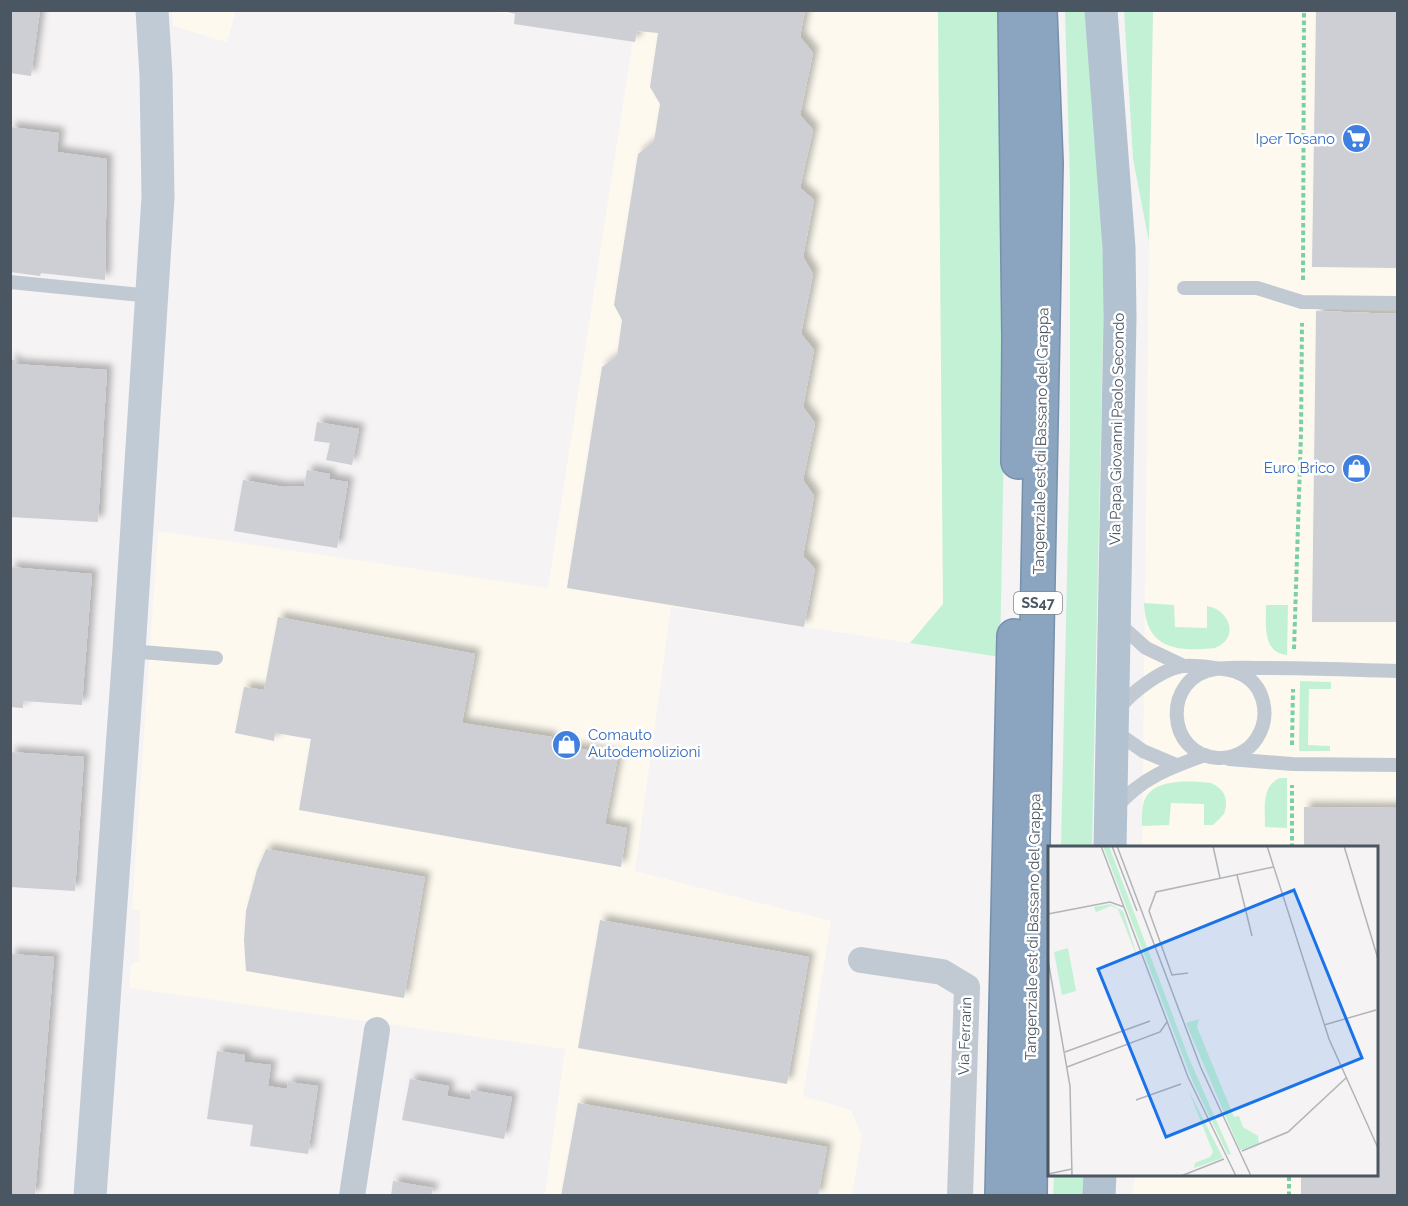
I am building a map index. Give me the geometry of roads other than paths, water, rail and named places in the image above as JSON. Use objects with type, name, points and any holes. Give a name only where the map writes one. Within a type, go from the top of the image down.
[{"type":"highway","name":"Tangenziale est di Bassano del Grappa","points":[[1002,1196],[1019,338],[1015,10]]},
{"type":"highway","name":"Tangenziale est di Bassano del Grappa","points":[[1030,1196],[1033,838],[1046,163],[1040,10]]},
{"type":"main road","name":"Via Papa Giovanni Paolo Secondo","points":[[1101,10],[1119,248],[1120,328],[1110,846]]},
{"type":"main road","points":[[1099,1196],[1100,1176]]},
{"type":"street","points":[[90,1196],[129,651],[158,197],[152,10]]},
{"type":"street","name":"Via Ferrarin","points":[[861,960],[942,972],[967,987],[960,1196]]},
{"type":"street","points":[[352,1196],[377,1030]]},
{"type":"lane","points":[[10,282],[151,296]]},
{"type":"lane","points":[[1184,288],[1257,288],[1302,302],[1398,303]]},
{"type":"lane","points":[[1114,619],[1146,648],[1184,666],[1240,673],[1258,690],[1264,702],[1265,717],[1262,730],[1245,751],[1233,757],[1220,758]]},
{"type":"lane","points":[[129,651],[216,658]]},
{"type":"lane","points":[[1176,765],[1143,751],[1112,723],[1127,699],[1143,685],[1162,674],[1184,666]]},
{"type":"lane","points":[[1256,668],[1258,690]]},
{"type":"lane","points":[[1398,671],[1216,669],[1202,673],[1189,682],[1176,708],[1177,723],[1182,737],[1192,748],[1205,755],[1254,762],[1292,764],[1398,765]]},
{"type":"lane","points":[[1254,742],[1254,762]]},
{"type":"lane","points":[[1111,814],[1135,788],[1153,776],[1205,755]]},
{"type":"place","name":"Iper Tosano","points":[[1356,139]]},
{"type":"place","name":"Euro Brico","points":[[1356,468]]},
{"type":"place","name":"Comauto Autodemolizioni","points":[[567,744]]}]
